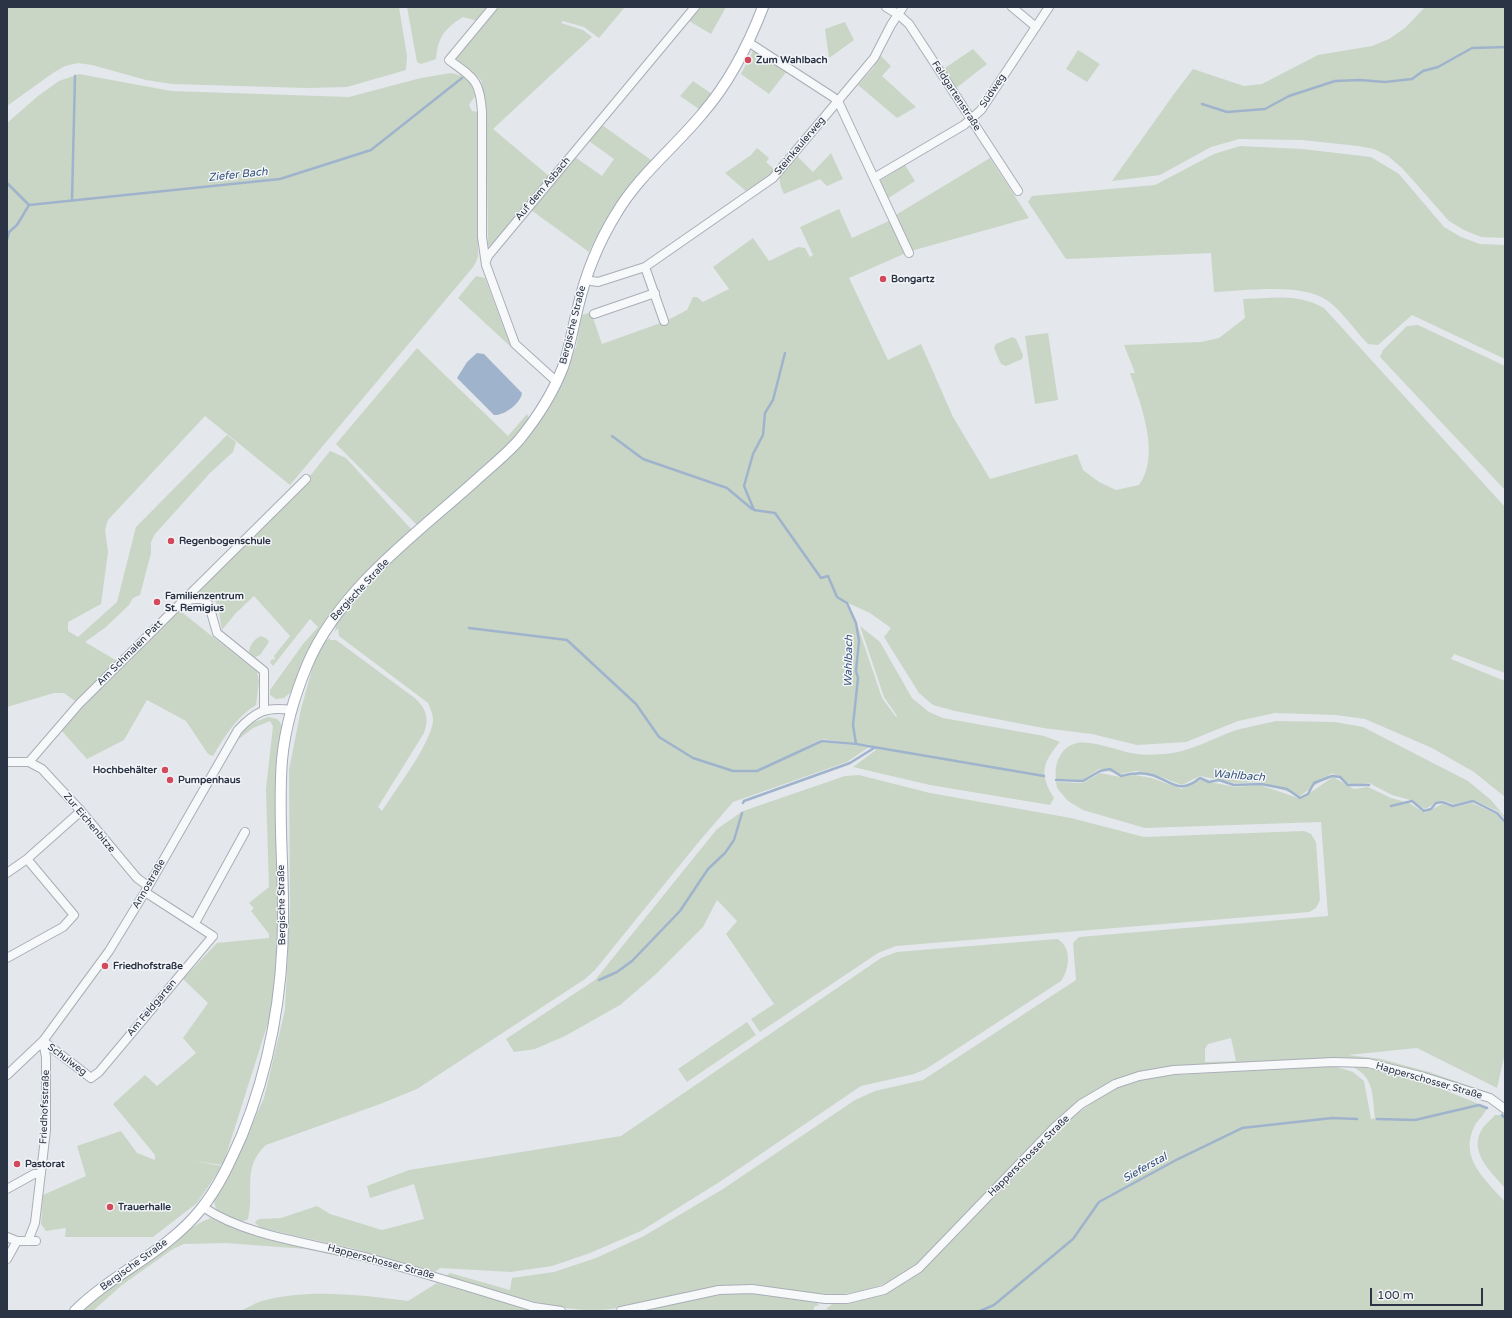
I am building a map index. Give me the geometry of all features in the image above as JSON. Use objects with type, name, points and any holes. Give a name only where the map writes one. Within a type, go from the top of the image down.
[{"type":"main road","name":"Bergische Straße","points":[[75,1311],[111,1282],[157,1250],[189,1223],[203,1207],[231,1161],[254,1107],[268,1058],[278,1007],[282,959],[283,905],[280,820],[282,758],[291,710],[308,664],[322,636],[343,606],[376,570],[516,443],[537,416],[556,382],[570,342],[585,280],[602,240],[618,210],[638,182],[711,103],[731,74],[748,42],[763,7]]},
{"type":"street","points":[[493,7],[449,60],[468,73],[476,82],[480,92],[482,112],[482,237],[486,261],[515,344],[556,382]]},
{"type":"street","name":"Auf dem Asbach","points":[[486,261],[488,256],[695,7]]},
{"type":"street","name":"Feldgartenstraße","points":[[886,7],[901,11],[1018,192]]},
{"type":"street","points":[[1012,7],[1036,27]]},
{"type":"street","name":"Südweg","points":[[874,178],[971,119],[981,110],[1049,7]]},
{"type":"street","name":"Steinkaulerweg","points":[[585,280],[598,282],[645,268],[773,178],[874,58],[901,11]]},
{"type":"street","points":[[748,42],[834,96],[838,101],[908,254]]},
{"type":"street","points":[[645,268],[655,292],[664,321]]},
{"type":"street","points":[[594,314],[655,292]]},
{"type":"street","name":"Am Schmalen Patt","points":[[28,762],[79,704],[306,478]]},
{"type":"street","points":[[181,602],[193,599],[204,599],[209,604],[217,633],[264,671],[264,710]]},
{"type":"street","name":"Annostraße","points":[[7,1075],[43,1041],[108,951],[147,889],[238,730],[251,716],[264,710],[279,708],[291,710]]},
{"type":"street","points":[[7,762],[28,762]]},
{"type":"street","name":"Zur Eichenbitze","points":[[28,762],[42,770],[81,811],[147,889]]},
{"type":"street","points":[[7,872],[27,859],[81,811]]},
{"type":"street","points":[[195,924],[245,832]]},
{"type":"street","points":[[7,958],[63,927],[74,915],[27,859]]},
{"type":"street","name":"Am Feldgarten","points":[[92,1078],[99,1072],[213,936],[147,889]]},
{"type":"street","name":"Schulweg","points":[[43,1041],[92,1078]]},
{"type":"street","name":"Friedhofsstraße","points":[[17,1241],[32,1241],[35,1223],[46,1130],[46,1057],[43,1041]]},
{"type":"street","name":"Happerschosser Straße","points":[[621,1311],[719,1290],[752,1289],[825,1299],[847,1299],[884,1290],[919,1268],[1055,1127],[1081,1104],[1115,1084],[1139,1076],[1174,1070],[1333,1062],[1368,1063],[1424,1077],[1490,1098],[1505,1109]]},
{"type":"street","points":[[7,1189],[34,1174],[41,1174]]},
{"type":"street","name":"Happerschosser Straße","points":[[203,1207],[231,1223],[250,1230],[364,1257],[534,1306],[561,1311]]},
{"type":"street","points":[[7,1237],[17,1241],[7,1259]]},
{"type":"green space","points":[[7,7],[399,7],[407,56],[406,70],[347,87],[306,88],[172,84],[146,80],[92,65],[78,63],[65,66],[53,73],[7,106]]},
{"type":"green space","points":[[407,7],[490,7],[477,21],[463,17],[451,26],[440,39],[436,59],[421,64],[417,62]]},
{"type":"green space","points":[[496,7],[625,7],[599,38],[584,27],[563,21],[561,23],[583,30],[592,37],[493,129],[549,176],[491,247],[488,245],[486,102],[481,80],[462,63],[458,64],[456,57]]},
{"type":"green space","points":[[700,7],[726,7],[711,34],[689,21]]},
{"type":"green space","points":[[1425,7],[1505,7],[1505,238],[1481,237],[1464,230],[1449,221],[1402,168],[1388,156],[1374,149],[1358,146],[1302,140],[1239,139],[1211,147],[1160,175],[1112,181],[1193,69],[1244,86],[1262,84],[1318,55],[1372,46],[1389,39],[1405,28]]},
{"type":"green space","points":[[845,22],[854,40],[829,58],[825,29]]},
{"type":"green space","points":[[754,49],[787,71],[769,94],[741,74]]},
{"type":"green space","points":[[973,49],[987,64],[955,89],[942,70]]},
{"type":"green space","points":[[1078,50],[1100,64],[1087,82],[1066,69]]},
{"type":"green space","points":[[880,55],[891,66],[882,76],[916,107],[897,118],[858,85],[874,67]]},
{"type":"green space","points":[[451,73],[468,80],[472,86],[475,96],[469,105],[472,111],[478,112],[478,257],[474,266],[290,485],[205,416],[108,520],[105,530],[108,552],[101,604],[68,622],[68,631],[78,637],[117,602],[136,527],[227,435],[236,442],[233,452],[210,473],[155,534],[151,542],[151,553],[140,595],[133,598],[129,605],[106,627],[85,642],[123,666],[179,610],[257,672],[259,681],[256,705],[237,721],[213,756],[208,754],[186,721],[147,700],[124,740],[87,759],[61,730],[79,704],[64,693],[54,693],[7,707],[7,123],[38,96],[59,81],[79,74],[171,91],[349,97],[421,78]]},
{"type":"green space","points":[[693,81],[712,94],[699,109],[680,96]]},
{"type":"green space","points":[[602,125],[651,160],[616,204],[589,252],[531,210],[575,157],[602,176],[614,159],[589,141]]},
{"type":"green space","points":[[1240,146],[1302,149],[1371,157],[1399,174],[1444,227],[1461,237],[1480,244],[1505,245],[1505,359],[1412,315],[1378,345],[1368,344],[1333,305],[1317,295],[1304,291],[1273,289],[1214,292],[1211,253],[1066,259],[1028,202],[1032,196],[1155,185],[1214,154]]},
{"type":"green space","points":[[757,148],[769,158],[766,162],[775,170],[771,176],[747,192],[725,173],[751,155]]},
{"type":"green space","points":[[831,153],[843,179],[827,186],[820,179],[784,194],[780,181],[781,173],[796,155],[813,172]]},
{"type":"green space","points":[[990,158],[1029,218],[911,251],[894,216]]},
{"type":"green space","points":[[905,165],[915,181],[887,199],[880,186],[881,180]]},
{"type":"green space","points":[[839,209],[852,238],[891,220],[906,253],[849,278],[888,360],[921,344],[953,417],[990,479],[1077,454],[1083,470],[1099,482],[1116,490],[1139,485],[1145,473],[1149,445],[1147,430],[1130,373],[1135,373],[1124,345],[1201,342],[1219,338],[1245,318],[1243,299],[1274,297],[1294,298],[1314,303],[1324,308],[1505,507],[1505,673],[1454,654],[1451,659],[1505,681],[1505,797],[1474,772],[1432,748],[1365,719],[1336,715],[1275,713],[1238,721],[1186,742],[1137,745],[1092,734],[1043,728],[955,711],[933,705],[919,693],[884,637],[891,628],[870,613],[848,603],[846,604],[858,627],[882,698],[896,717],[897,716],[884,697],[860,626],[880,642],[912,698],[929,712],[943,718],[1044,736],[1060,742],[1049,756],[1045,769],[1046,782],[1054,798],[1050,805],[930,785],[853,767],[876,750],[871,745],[822,739],[808,746],[810,748],[823,742],[869,747],[847,762],[733,802],[595,970],[585,979],[417,1089],[266,1145],[258,1154],[251,1171],[250,1209],[248,1219],[245,1221],[236,1220],[223,1214],[216,1209],[214,1201],[239,1154],[264,1098],[285,1010],[290,905],[289,770],[301,709],[314,662],[324,642],[330,638],[330,640],[336,640],[416,699],[425,711],[427,719],[424,733],[378,807],[382,811],[424,746],[429,736],[433,723],[433,717],[428,703],[339,636],[338,628],[335,632],[336,623],[354,599],[377,575],[507,458],[564,376],[576,347],[582,315],[591,312],[602,344],[666,321],[687,310],[693,297],[697,297],[703,302],[729,289],[713,267],[753,238],[769,261],[798,247],[805,248],[810,257],[813,255],[800,227]]},
{"type":"green space","points":[[476,276],[485,278],[511,347],[458,298]]},
{"type":"green space","points":[[1418,325],[1505,366],[1505,490],[1380,357],[1383,350],[1407,326]]},
{"type":"green space","points":[[1048,333],[1058,400],[1035,404],[1025,336]]},
{"type":"green space","points":[[1012,337],[1016,339],[1023,355],[1022,359],[1006,366],[1001,364],[994,348],[996,344]]},
{"type":"green space","points":[[417,348],[508,436],[527,414],[529,418],[523,429],[497,457],[419,524],[416,524],[336,444]]},
{"type":"green space","points":[[330,451],[346,458],[411,529],[411,531],[391,551],[302,666],[290,693],[284,698],[276,699],[270,695],[270,690],[303,644],[318,627],[310,619],[273,666],[270,662],[272,659],[275,660],[274,656],[290,636],[254,596],[235,614],[222,630],[217,604],[210,596],[196,593],[298,491]]},
{"type":"green space","points":[[261,636],[269,642],[260,655],[255,657],[249,652],[249,650],[255,640]]},
{"type":"green space","points":[[268,717],[277,719],[282,728],[276,786],[279,934],[273,1007],[223,1165],[194,1161],[222,1166],[197,1203],[153,1237],[65,1237],[66,1228],[46,1231],[41,1224],[43,1195],[86,1176],[77,1146],[121,1131],[137,1153],[155,1160],[155,1155],[113,1104],[145,1075],[157,1086],[196,1053],[183,1038],[208,1003],[183,979],[217,943],[269,938],[269,934],[251,911],[254,908],[249,903],[269,887],[266,789],[273,726],[270,721],[253,728],[239,739],[237,737],[252,723]]},
{"type":"green space","points":[[1276,721],[1335,722],[1363,727],[1468,781],[1491,800],[1505,819],[1498,811],[1473,800],[1454,804],[1442,800],[1425,809],[1410,800],[1392,795],[1369,783],[1354,786],[1332,773],[1300,796],[1261,782],[1235,783],[1200,776],[1182,785],[1153,774],[1136,771],[1120,774],[1099,769],[1083,780],[1056,779],[1056,768],[1059,757],[1066,748],[1077,743],[1091,743],[1130,753],[1153,755],[1173,753],[1192,748],[1230,732]]},
{"type":"green space","points":[[1100,773],[1120,777],[1135,775],[1152,778],[1182,789],[1200,780],[1235,787],[1260,785],[1301,799],[1333,777],[1354,789],[1368,787],[1391,798],[1409,803],[1425,813],[1442,804],[1454,807],[1472,803],[1497,814],[1505,824],[1505,1053],[1497,1088],[1417,1048],[1348,1055],[1381,1059],[1429,1072],[1493,1094],[1378,1061],[1351,1058],[1193,1065],[1154,1069],[1124,1077],[1085,1097],[1057,1119],[919,1262],[885,1283],[854,1293],[821,1294],[744,1285],[723,1286],[693,1291],[617,1308],[586,1310],[570,1309],[538,1303],[446,1276],[450,1273],[510,1290],[512,1278],[554,1272],[596,1258],[644,1236],[723,1189],[855,1100],[875,1091],[923,1080],[1076,980],[1073,943],[1079,937],[1328,916],[1321,822],[1145,828],[1083,810],[1068,801],[1057,788],[1056,782],[1083,783]],"holes":[[[1231,1038],[1236,1061],[1205,1062],[1205,1049],[1208,1044]]]},
{"type":"green space","points":[[859,775],[930,793],[1071,818],[1144,837],[1304,831],[1311,834],[1316,842],[1320,900],[1316,908],[1309,912],[896,946],[878,953],[760,1032],[751,1019],[774,1004],[726,934],[737,921],[717,900],[703,927],[655,975],[620,1005],[565,1036],[535,1049],[514,1052],[506,1039],[595,980],[717,829],[743,811],[845,776]]},
{"type":"green space","points":[[1057,939],[1062,942],[1065,947],[1068,958],[1068,964],[1061,981],[926,1069],[914,1074],[861,1086],[721,1181],[641,1231],[590,1253],[552,1266],[511,1272],[440,1268],[435,1272],[355,1249],[261,1228],[255,1223],[259,1219],[281,1218],[317,1206],[330,1214],[382,1230],[424,1219],[414,1184],[370,1198],[367,1186],[409,1170],[621,1136],[881,958],[897,952]]},
{"type":"green space","points":[[747,1022],[756,1035],[687,1082],[678,1069]]},
{"type":"green space","points":[[1334,1066],[1353,1072],[1364,1081],[1371,1119],[1375,1118],[1373,1095],[1369,1082],[1360,1071],[1353,1067],[1387,1071],[1422,1081],[1487,1107],[1475,1125],[1471,1137],[1470,1148],[1476,1167],[1489,1185],[1505,1202],[1505,1311],[831,1311],[826,1309],[832,1304],[858,1301],[880,1295],[908,1281],[934,1259],[1066,1122],[1100,1097],[1120,1086],[1159,1076]]},
{"type":"green space","points":[[1495,1115],[1505,1115],[1505,1188],[1488,1168],[1479,1154],[1478,1137],[1485,1125]]},
{"type":"green space","points":[[211,1218],[269,1239],[369,1263],[306,1249],[226,1243],[184,1244],[173,1249],[122,1285],[93,1311],[82,1311],[99,1296],[154,1258],[188,1230]]},
{"type":"green space","points":[[437,1283],[536,1311],[240,1311],[262,1301],[297,1295],[354,1295],[408,1301]]},
{"type":"green space","points":[[735,1293],[751,1293],[816,1302],[819,1306],[815,1306],[813,1311],[644,1311],[704,1297]]},
{"type":"water","points":[[477,353],[484,354],[522,393],[519,401],[515,405],[498,415],[494,415],[457,378],[467,362]]},
{"type":"waterway","points":[[1202,104],[1227,112],[1265,109],[1289,96],[1335,81],[1360,80],[1385,82],[1412,79],[1423,71],[1438,67],[1472,48],[1505,47]]},
{"type":"waterway","points":[[72,200],[75,76]]},
{"type":"waterway","name":"Ziefer Bach","points":[[7,240],[9,232],[17,225],[29,205],[280,179],[371,150],[462,78]]},
{"type":"waterway","points":[[7,183],[29,205]]},
{"type":"waterway","name":"Wahlbach","points":[[785,353],[773,400],[765,413],[763,435],[753,454],[744,486],[754,510],[775,513],[821,578],[828,576],[837,597],[847,603],[856,623],[859,641],[856,671],[858,678],[853,725],[856,744],[1044,776]]},
{"type":"waterway","points":[[612,436],[643,459],[727,488],[752,509]]},
{"type":"waterway","points":[[469,628],[567,640],[636,704],[659,737],[693,758],[733,771],[757,771],[822,741],[856,744]]},
{"type":"waterway","points":[[743,803],[744,801],[850,763],[874,748]]},
{"type":"waterway","name":"Wahlbach","points":[[1056,780],[1083,781],[1100,771],[1110,769],[1121,776],[1136,773],[1152,775],[1176,786],[1187,786],[1200,778],[1209,782],[1219,780],[1234,785],[1261,784],[1287,789],[1300,798],[1308,794],[1314,783],[1332,776],[1340,777],[1348,785],[1369,785]]},
{"type":"waterway","name":"Wahlbach","points":[[1391,806],[1412,801],[1424,811],[1431,809],[1436,803],[1442,802],[1453,806],[1473,801],[1497,813],[1505,822]]},
{"type":"waterway","points":[[599,980],[617,972],[632,961],[680,911],[708,869],[725,853],[734,840],[742,813]]},
{"type":"waterway","name":"Sieferstal","points":[[1377,1119],[1415,1120],[1479,1105],[1487,1108]]},
{"type":"waterway","name":"Sieferstal","points":[[1502,1115],[1505,1118]]},
{"type":"waterway","name":"Sieferstal","points":[[980,1311],[994,1305],[1073,1239],[1099,1202],[1178,1159],[1242,1128],[1332,1118],[1357,1119]]},
{"type":"place","name":"Zum Wahlbach","points":[[748,60]]},
{"type":"place","name":"Bongartz","points":[[883,279]]},
{"type":"place","name":"Regenbogenschule","points":[[171,541]]},
{"type":"place","name":"Familienzentrum St. Remigius","points":[[157,602]]},
{"type":"place","name":"Hochbehälter","points":[[165,770]]},
{"type":"place","name":"Pumpenhaus","points":[[170,780]]},
{"type":"place","name":"Friedhofstraße","points":[[105,966]]},
{"type":"place","name":"Pastorat","points":[[17,1164]]},
{"type":"place","name":"Trauerhalle","points":[[110,1207]]}]
